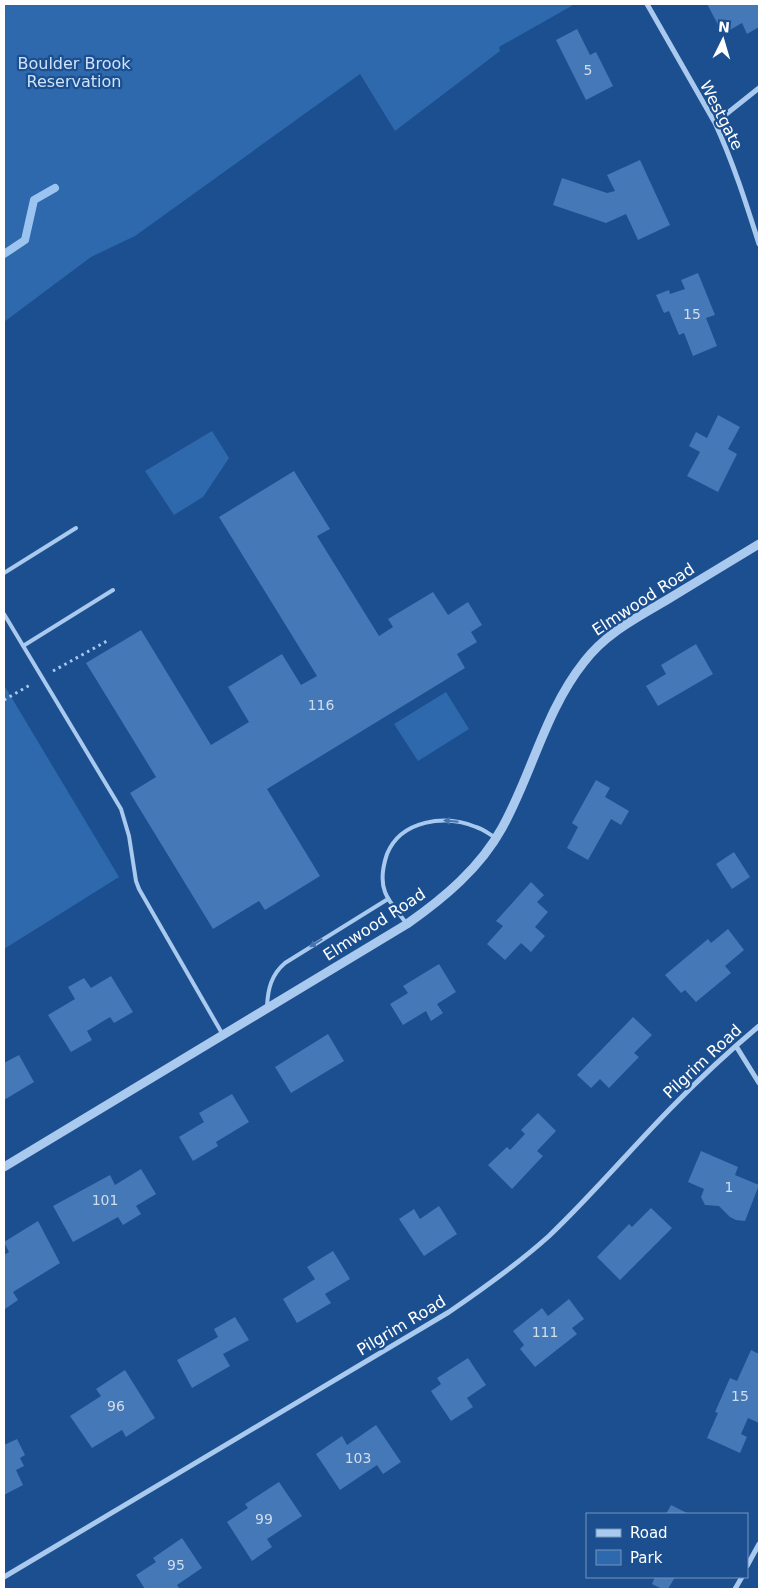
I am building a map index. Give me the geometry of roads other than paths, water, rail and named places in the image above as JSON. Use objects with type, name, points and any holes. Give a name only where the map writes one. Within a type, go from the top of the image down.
[{"type":"street","name":"Westgate","points":[[647,4],[714,123],[738,180],[759,244]]},
{"type":"street","points":[[714,123],[759,88]]},
{"type":"street","name":"Elmwood Road","points":[[4,1167],[407,924],[457,884],[478,862],[496,838],[510,813],[559,699],[575,673],[592,652],[626,624],[759,544]]},
{"type":"street","name":"Pilgrim Road","points":[[4,1577],[441,1317],[491,1284],[519,1262],[571,1215],[669,1110],[759,1026]]},
{"type":"street","points":[[736,1046],[759,1083]]},
{"type":"street","points":[[748,1564],[759,1544]]},
{"type":"street","points":[[735,1589],[741,1578]]},
{"type":"lane","points":[[4,573],[76,528]]},
{"type":"lane","points":[[23,646],[113,590]]},
{"type":"lane","points":[[4,614],[121,809],[130,836],[139,890],[223,1035]]},
{"type":"lane","points":[[407,924],[388,899],[382,878],[385,862],[392,845],[409,829],[425,822],[434,821],[456,821],[475,826],[496,838]]},
{"type":"lane","points":[[267,1008],[269,986],[278,969],[285,962],[388,899]]},
{"type":"waterway","points":[[4,254],[25,240],[34,200],[55,188]]},
{"type":"park label","name":"Boulder Brook Reservation","points":[[74,72]]}]
